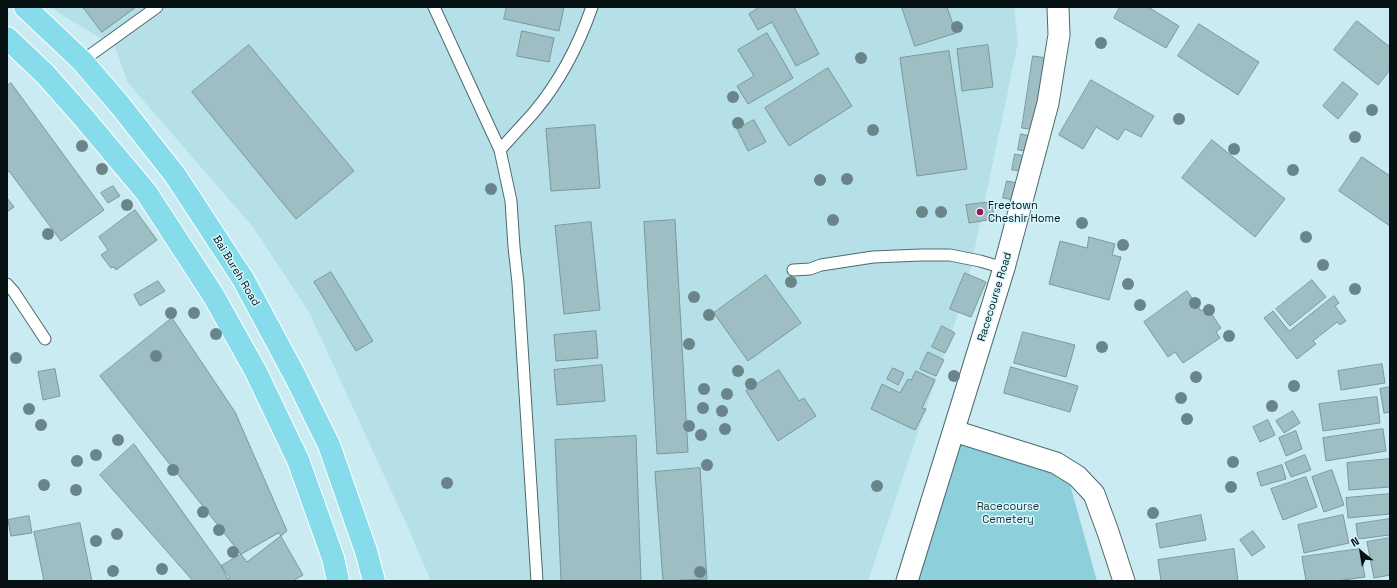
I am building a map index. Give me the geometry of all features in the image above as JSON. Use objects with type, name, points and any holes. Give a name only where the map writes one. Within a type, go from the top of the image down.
[{"type":"highway","name":"Bai Bureh Road","points":[[25,7],[82,61],[119,104],[175,175],[243,279],[295,376],[329,445],[366,551],[374,581]]},
{"type":"highway","points":[[7,38],[62,93],[146,192],[213,296],[256,372],[298,460],[333,558],[338,581]]},
{"type":"street","name":"Racecourse Road","points":[[908,581],[1004,268],[1048,103],[1058,35],[1058,7]]},
{"type":"street","points":[[954,431],[1056,463],[1078,476],[1094,494],[1124,581]]},
{"type":"lane","points":[[82,61],[157,7]]},
{"type":"lane","points":[[434,7],[500,150],[511,201],[518,282],[538,581]]},
{"type":"lane","points":[[500,150],[536,110],[560,75],[576,47],[592,7]]},
{"type":"lane","points":[[793,270],[810,269],[874,257],[921,255],[950,256],[980,261],[1004,268]]},
{"type":"lane","points":[[7,284],[14,292],[45,339]]},
{"type":"shaded area","points":[[53,7],[1014,7],[1018,43],[966,290],[868,581],[431,581],[309,312],[253,227],[128,83],[115,47],[59,13]]},
{"type":"green space","name":"Racecourse Cemetery","points":[[963,426],[1062,456],[1097,581],[915,581]]},
{"type":"building","points":[[83,7],[136,7],[102,32]]},
{"type":"building","points":[[507,7],[564,7],[559,31],[504,19]]},
{"type":"building","points":[[760,7],[794,7],[819,54],[796,66],[772,22],[758,30],[749,14]]},
{"type":"building","points":[[902,7],[947,7],[956,33],[915,46]]},
{"type":"building","points":[[1120,7],[1148,7],[1179,26],[1166,48],[1114,18]]},
{"type":"building","points":[[1357,21],[1390,47],[1390,70],[1378,85],[1334,50]]},
{"type":"building","points":[[1199,24],[1259,62],[1238,95],[1178,56]]},
{"type":"building","points":[[522,31],[554,38],[549,62],[517,56]]},
{"type":"building","points":[[767,33],[793,78],[748,104],[737,86],[754,76],[738,50]]},
{"type":"building","points":[[249,45],[354,171],[296,219],[192,92]]},
{"type":"building","points":[[988,45],[993,87],[962,91],[957,49]]},
{"type":"building","points":[[949,51],[967,169],[917,176],[900,58]]},
{"type":"building","points":[[1033,56],[1047,58],[1036,130],[1022,128]]},
{"type":"building","points":[[828,68],[852,106],[789,146],[765,108]]},
{"type":"building","points":[[1091,80],[1154,116],[1141,137],[1125,129],[1118,140],[1096,127],[1083,149],[1059,135]]},
{"type":"building","points":[[1343,82],[1358,94],[1338,119],[1323,106]]},
{"type":"building","points":[[11,83],[104,210],[61,241],[9,171],[7,173],[7,86]]},
{"type":"building","points":[[754,120],[766,142],[748,151],[737,129]]},
{"type":"building","points":[[595,125],[600,188],[551,191],[546,129]]},
{"type":"building","points":[[1021,134],[1030,136],[1027,151],[1018,150]]},
{"type":"building","points":[[1212,140],[1285,199],[1255,237],[1182,178]]},
{"type":"building","points":[[1015,154],[1025,156],[1021,171],[1012,170]]},
{"type":"building","points":[[1362,157],[1390,176],[1390,226],[1339,191]]},
{"type":"building","points":[[1007,181],[1018,183],[1014,200],[1003,198]]},
{"type":"building","points":[[113,186],[120,196],[108,203],[101,193]]},
{"type":"building","points":[[7,198],[14,207],[7,212]]},
{"type":"building","name":"Freetown Cheshir Home","points":[[992,202],[994,219],[969,223],[966,205]]},
{"type":"building","points":[[135,210],[157,240],[116,270],[114,267],[111,268],[101,255],[108,250],[99,237]]},
{"type":"building","points":[[675,220],[688,452],[657,454],[644,222]]},
{"type":"building","points":[[591,222],[600,310],[564,314],[555,226]]},
{"type":"building","points":[[1089,237],[1115,244],[1112,255],[1121,257],[1109,300],[1049,284],[1060,241],[1087,248]]},
{"type":"building","points":[[331,272],[373,341],[356,351],[314,282]]},
{"type":"building","points":[[965,273],[986,282],[971,317],[950,309]]},
{"type":"building","points":[[766,275],[801,323],[748,361],[714,313]]},
{"type":"building","points":[[1312,280],[1326,297],[1290,326],[1276,309]]},
{"type":"building","points":[[158,281],[165,291],[140,306],[134,295]]},
{"type":"building","points":[[1187,291],[1201,311],[1207,307],[1221,328],[1216,332],[1220,338],[1183,363],[1175,352],[1168,357],[1144,322]]},
{"type":"building","points":[[1334,296],[1339,303],[1335,306],[1346,321],[1340,325],[1337,322],[1313,341],[1316,344],[1297,359],[1264,318],[1273,311],[1289,331]]},
{"type":"building","points":[[172,318],[235,412],[287,531],[247,562],[100,376]]},
{"type":"building","points":[[942,326],[955,333],[945,353],[932,347]]},
{"type":"building","points":[[596,331],[598,358],[556,361],[554,335]]},
{"type":"building","points":[[1023,332],[1075,345],[1066,377],[1014,363]]},
{"type":"building","points":[[928,352],[944,360],[936,376],[920,369]]},
{"type":"building","points":[[1382,364],[1385,383],[1341,390],[1338,371]]},
{"type":"building","points":[[602,365],[605,401],[557,405],[554,370]]},
{"type":"building","points":[[1011,367],[1078,386],[1070,412],[1004,393]]},
{"type":"building","points":[[893,368],[904,373],[898,385],[887,379]]},
{"type":"building","points":[[55,369],[60,396],[43,400],[38,372]]},
{"type":"building","points":[[779,370],[799,401],[804,398],[816,416],[778,441],[746,391]]},
{"type":"building","points":[[916,371],[935,380],[922,408],[926,409],[915,430],[871,409],[882,384],[900,393],[908,379],[911,380]]},
{"type":"building","points":[[1390,387],[1390,412],[1384,413],[1380,389]]},
{"type":"building","points":[[1377,397],[1380,423],[1323,431],[1319,404]]},
{"type":"building","points":[[1293,411],[1300,423],[1284,433],[1276,421]]},
{"type":"building","points":[[1268,420],[1275,435],[1260,442],[1253,427]]},
{"type":"building","points":[[1383,429],[1386,451],[1326,461],[1323,438]]},
{"type":"building","points":[[1296,431],[1302,449],[1286,456],[1279,438]]},
{"type":"building","points":[[636,436],[641,581],[561,581],[555,440]]},
{"type":"building","points":[[134,444],[230,578],[226,581],[193,581],[100,475]]},
{"type":"building","points":[[1305,455],[1311,470],[1291,477],[1285,463]]},
{"type":"building","points":[[1390,459],[1390,487],[1349,490],[1347,463]]},
{"type":"building","points":[[1282,465],[1286,479],[1261,486],[1257,473]]},
{"type":"building","points":[[700,468],[707,579],[663,581],[655,472]]},
{"type":"building","points":[[1332,470],[1344,505],[1324,512],[1312,477]]},
{"type":"building","points":[[1306,477],[1317,507],[1283,520],[1271,489]]},
{"type":"building","points":[[1390,494],[1390,514],[1348,518],[1346,498]]},
{"type":"building","points":[[1201,515],[1206,540],[1160,548],[1156,524]]},
{"type":"building","points":[[1343,515],[1349,543],[1304,553],[1298,525]]},
{"type":"building","points":[[29,516],[32,533],[11,536],[8,520]]},
{"type":"building","points":[[1390,519],[1390,535],[1358,539],[1356,524]]},
{"type":"building","points":[[80,523],[92,581],[44,581],[34,532]]},
{"type":"building","points":[[1253,531],[1265,547],[1252,556],[1240,540]]},
{"type":"building","points":[[279,533],[303,575],[293,581],[229,581],[221,566]]},
{"type":"building","points":[[1390,538],[1390,575],[1374,578],[1367,542]]},
{"type":"building","points":[[1234,549],[1238,581],[1161,581],[1158,560]]},
{"type":"building","points":[[1360,549],[1365,577],[1336,581],[1306,581],[1302,557]]},
{"type":"place","name":"Freetown Cheshir Home","points":[[980,212]]}]
